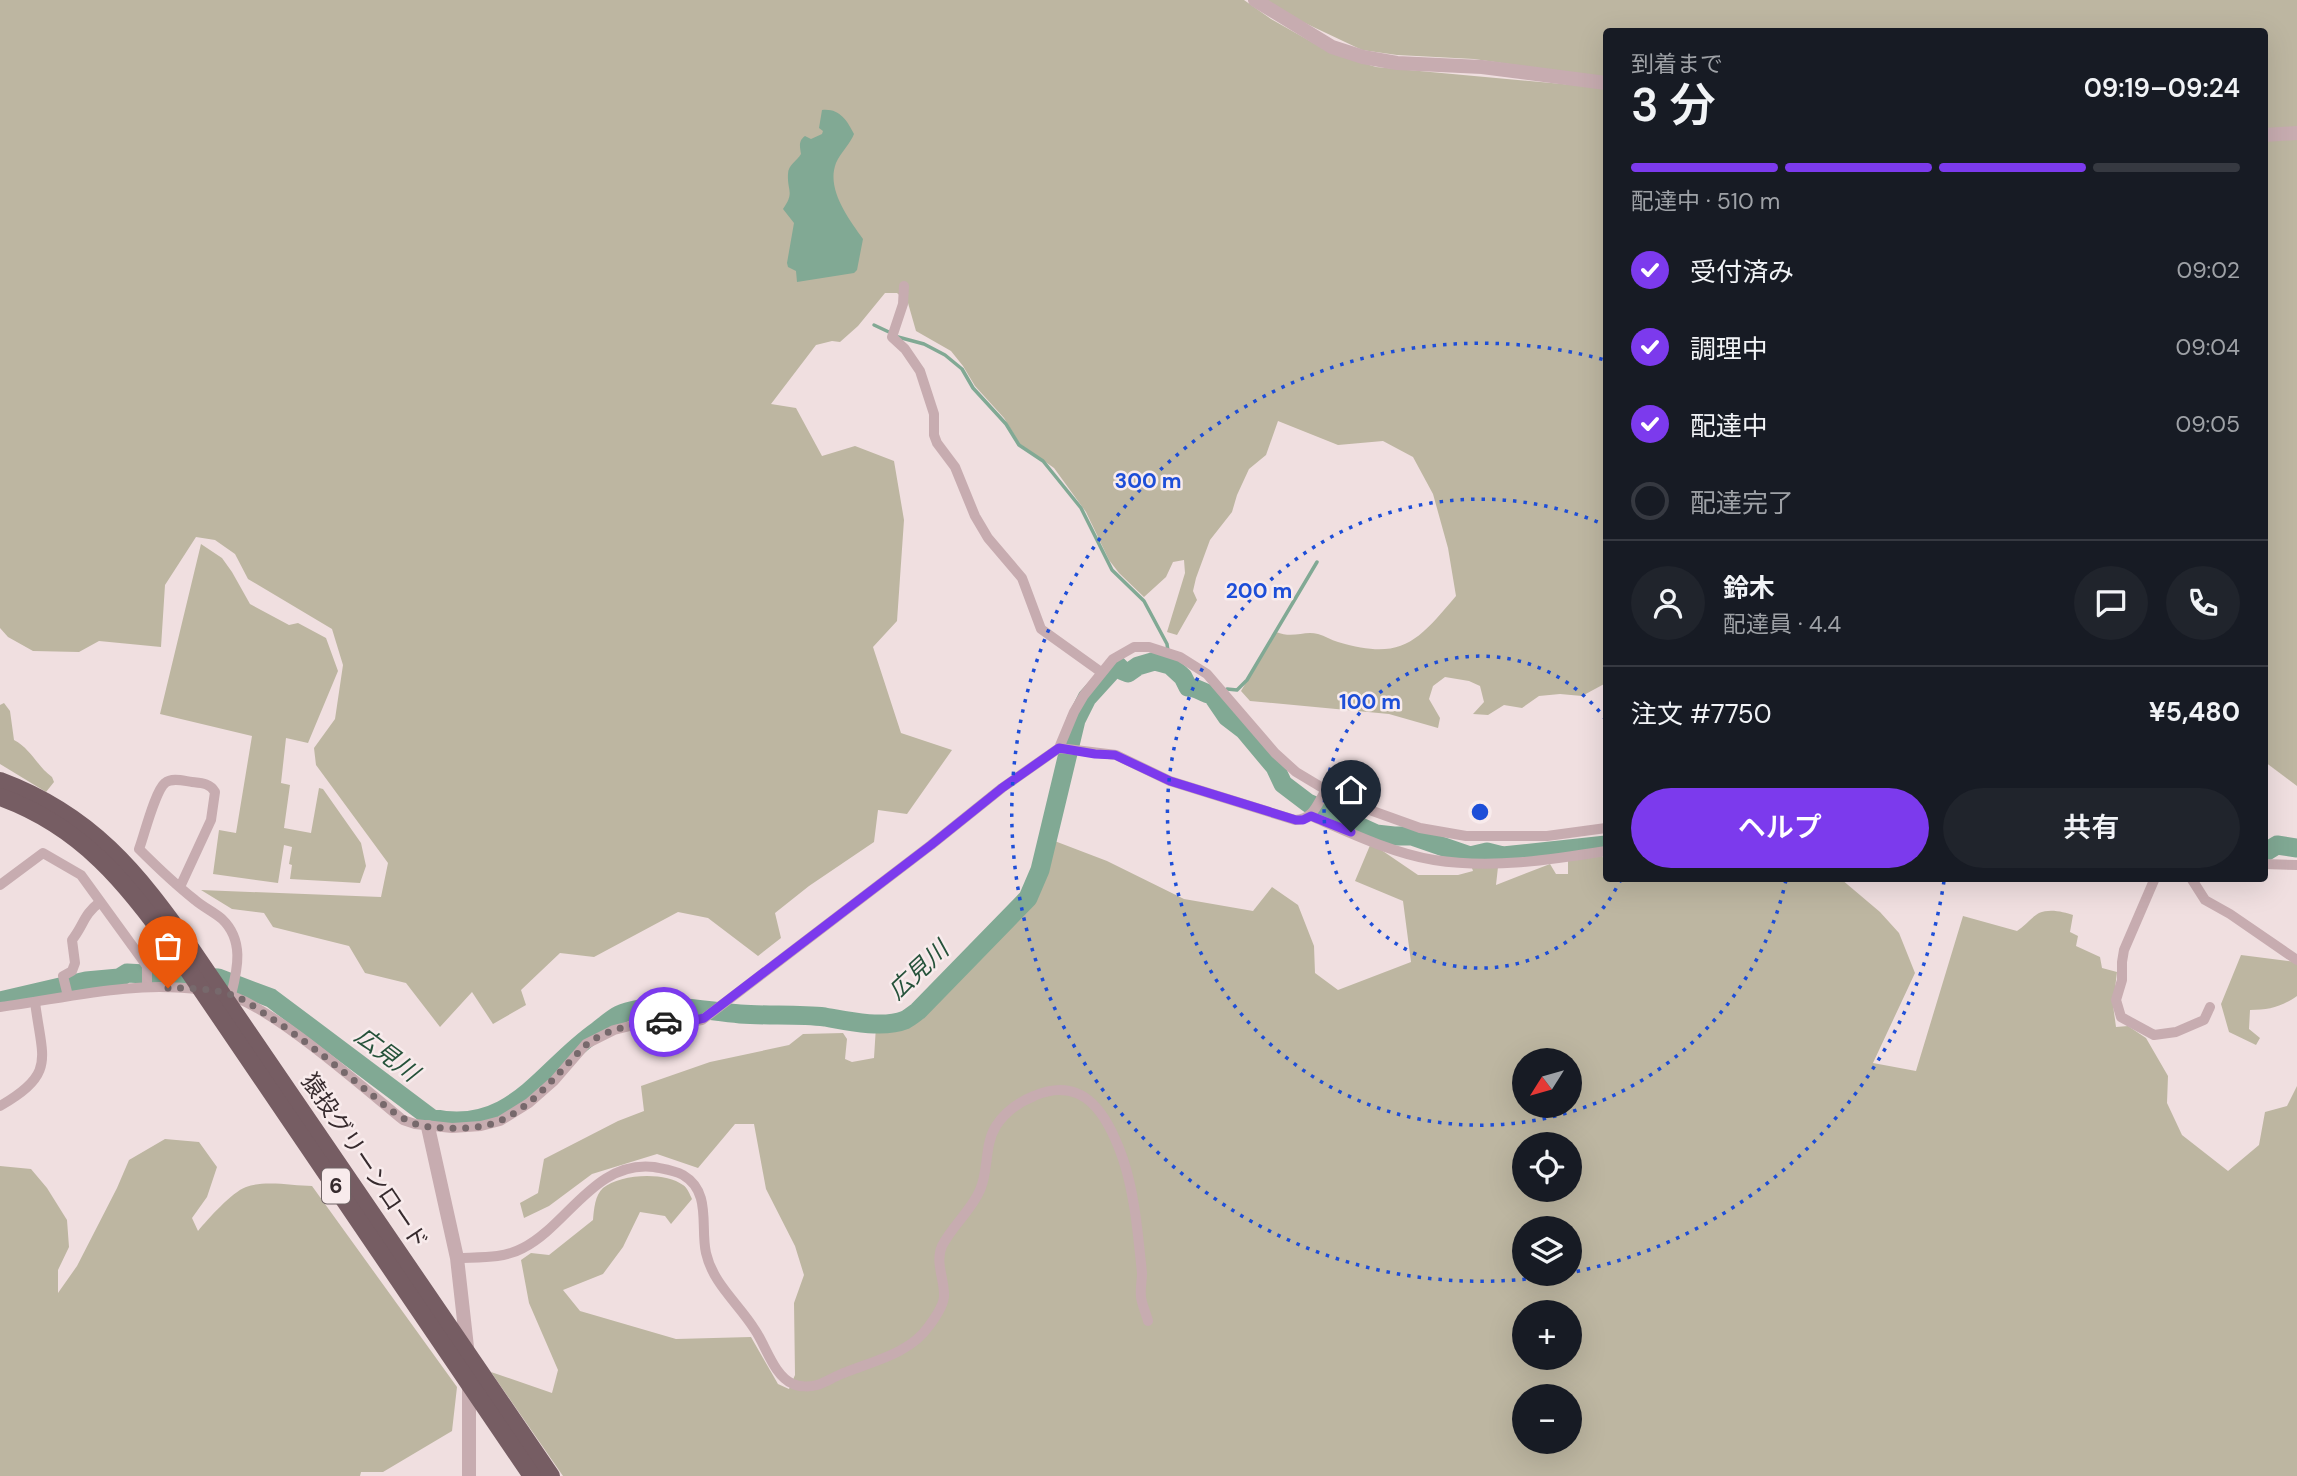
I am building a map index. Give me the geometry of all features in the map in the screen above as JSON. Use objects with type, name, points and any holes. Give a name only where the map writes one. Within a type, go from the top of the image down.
[{"type":"main road","name":"猿投グリーンロード","points":[[0,781],[53,806],[82,824],[112,849],[137,876],[183,951]]},
{"type":"main road","name":"猿投グリーンロード","points":[[0,797],[47,819],[76,838],[103,861],[228,1001],[551,1476]]},
{"type":"main road","name":"猿投グリーンロード","points":[[228,1001],[452,1358],[532,1476]]},
{"type":"street","points":[[1255,0],[1332,47],[1363,57],[1397,62],[1482,66],[1603,83]]},
{"type":"street","points":[[2268,135],[2297,134]]},
{"type":"street","points":[[904,286],[901,310],[893,333],[920,371],[934,414],[934,435],[937,443],[955,467],[975,516],[988,538],[1022,578],[1041,629],[1101,672]]},
{"type":"street","points":[[0,1007],[100,990],[183,988],[228,1001],[288,1029],[403,1119],[428,1127],[471,1126],[500,1121],[529,1103],[554,1081],[586,1044],[614,1030],[650,1021],[683,1023],[702,1020],[1002,788],[1062,748],[1074,712],[1101,672],[1113,659],[1134,647],[1149,647],[1180,657],[1208,674],[1275,753],[1296,772],[1324,792],[1388,817],[1420,828],[1454,835],[1535,837],[1603,828]]},
{"type":"street","points":[[1062,748],[1115,755],[1170,781],[1296,820],[1303,820],[1312,814],[1324,792]]},
{"type":"street","points":[[180,887],[211,820],[215,792],[212,786],[205,783],[174,779],[162,787],[139,849],[180,887],[222,919],[234,936],[238,967],[228,1001]]},
{"type":"street","points":[[1312,814],[1399,851],[1432,859],[1501,864],[1528,863],[1603,851]]},
{"type":"street","points":[[0,885],[43,853],[81,875],[148,969],[147,987]]},
{"type":"street","points":[[2268,864],[2297,866]]},
{"type":"street","points":[[2153,882],[2124,950],[2122,980],[2116,1000],[2118,1011],[2121,1017],[2154,1035],[2164,1035],[2204,1020],[2210,1007]]},
{"type":"street","points":[[2194,882],[2205,900],[2297,960]]},
{"type":"street","points":[[68,995],[63,976],[72,971],[75,963],[72,940],[86,915],[100,902]]},
{"type":"street","points":[[0,1106],[29,1088],[43,1065],[36,1002]]},
{"type":"street","points":[[457,1258],[502,1256],[525,1247],[594,1185],[619,1172],[648,1167],[668,1169],[685,1176],[694,1186],[705,1213],[705,1252],[713,1273],[731,1301],[754,1328],[780,1374],[793,1384],[817,1385],[897,1352],[926,1330],[945,1296],[939,1261],[941,1247],[980,1191],[995,1128],[1012,1107],[1048,1090],[1063,1089],[1078,1091],[1088,1098],[1107,1124],[1122,1157],[1129,1178],[1138,1232],[1143,1282],[1141,1297],[1148,1321]]},
{"type":"street","points":[[428,1127],[457,1258],[467,1340],[469,1476]]},
{"type":"shaded area","points":[[0,0],[1244,0],[1271,19],[1331,53],[1376,67],[1603,88],[1603,685],[1582,696],[1539,696],[1522,708],[1504,705],[1488,715],[1473,714],[1484,702],[1480,686],[1469,681],[1445,677],[1433,686],[1429,699],[1440,718],[1438,728],[1389,714],[1250,701],[1241,691],[1276,632],[1288,635],[1313,633],[1360,647],[1393,648],[1418,636],[1456,596],[1448,548],[1433,494],[1413,457],[1383,441],[1338,445],[1278,421],[1266,455],[1249,469],[1232,512],[1210,540],[1193,591],[1197,600],[1177,635],[1167,632],[1185,573],[1184,560],[1173,562],[1166,577],[1144,597],[1109,560],[1086,512],[1054,468],[1020,444],[1004,418],[975,386],[951,351],[916,331],[908,303],[897,293],[885,293],[858,326],[840,342],[816,345],[771,404],[796,408],[822,456],[855,446],[894,461],[904,520],[897,621],[873,647],[901,733],[952,750],[907,814],[878,810],[874,842],[809,886],[775,913],[781,938],[758,956],[708,918],[678,912],[594,957],[560,953],[521,990],[526,1005],[493,1024],[472,992],[440,1027],[406,983],[365,973],[349,946],[273,927],[264,913],[232,909],[201,890],[381,897],[388,863],[316,765],[314,748],[335,719],[343,665],[332,629],[248,579],[235,554],[215,540],[196,537],[165,585],[161,647],[99,641],[79,652],[33,651],[8,637],[0,628]]},
{"type":"shaded area","points":[[1256,0],[2297,0],[2297,128],[2268,129],[2268,28],[1603,28],[1603,78],[1474,59],[1397,55],[1362,50]]},
{"type":"shaded area","points":[[822,110],[833,111],[842,116],[854,134],[836,163],[834,183],[840,203],[863,239],[857,270],[854,273],[797,282],[796,271],[788,267],[787,263],[794,223],[783,209],[790,195],[788,171],[801,154],[801,140],[805,136],[811,139],[822,134],[823,131],[819,128]]},
{"type":"shaded area","points":[[2297,138],[2297,786],[2268,764],[2268,140]]},
{"type":"shaded area","points":[[201,544],[222,558],[250,604],[289,625],[298,623],[326,638],[338,671],[308,743],[286,738],[281,783],[290,785],[284,828],[311,833],[319,788],[323,789],[361,843],[366,866],[360,883],[290,879],[292,847],[284,845],[278,883],[213,874],[219,830],[236,833],[252,736],[160,714]]},
{"type":"shaded area","points":[[4,703],[10,711],[14,740],[52,777],[54,782],[46,792],[0,764],[0,705]]},
{"type":"shaded area","points":[[1052,840],[1107,861],[1184,899],[1253,911],[1272,887],[1298,905],[1314,946],[1315,973],[1338,990],[1411,962],[1403,901],[1355,881],[1371,843],[1418,875],[1458,875],[1473,871],[1471,865],[1498,867],[1496,885],[1550,864],[1556,874],[1568,874],[1568,860],[1602,855],[1603,882],[1845,882],[1880,912],[1899,933],[1915,973],[1873,1063],[1916,1071],[1963,916],[2017,931],[2043,912],[2057,911],[2073,915],[2070,932],[2078,936],[2076,946],[2100,957],[2102,968],[2117,972],[2113,1005],[2116,1027],[2128,1026],[2146,1038],[2168,1076],[2167,1103],[2182,1135],[2228,1171],[2259,1145],[2265,1112],[2287,1106],[2297,1086],[2297,1476],[563,1476],[491,1372],[552,1393],[558,1370],[529,1303],[521,1260],[531,1253],[549,1255],[593,1220],[594,1207],[603,1188],[631,1177],[654,1176],[683,1185],[692,1199],[671,1224],[665,1216],[640,1212],[623,1247],[603,1274],[563,1290],[580,1311],[676,1339],[751,1337],[778,1384],[789,1389],[795,1375],[794,1303],[804,1275],[795,1246],[766,1189],[754,1124],[735,1124],[698,1168],[657,1154],[592,1174],[549,1206],[524,1218],[520,1203],[538,1193],[544,1159],[618,1121],[644,1111],[641,1086],[710,1062],[789,1045],[803,1034],[843,1033],[847,1039],[845,1059],[852,1062],[874,1058],[876,1026],[905,1024],[919,1014],[1029,903],[1039,883]]},
{"type":"shaded area","points":[[2241,955],[2297,962],[2297,996],[2275,1007],[2250,1010],[2249,1029],[2260,1038],[2256,1045],[2229,1032],[2221,1004]]},
{"type":"shaded area","points":[[165,1139],[199,1142],[217,1167],[207,1197],[192,1218],[198,1231],[227,1200],[246,1187],[270,1184],[312,1186],[457,1387],[452,1431],[383,1472],[361,1472],[360,1476],[0,1476],[0,1166],[31,1169],[47,1188],[67,1220],[69,1247],[58,1270],[58,1293],[77,1266],[129,1160]]},
{"type":"waterway","points":[[874,325],[891,333]]},
{"type":"waterway","points":[[898,337],[924,344],[945,355],[962,369],[973,388],[1006,424],[1019,445],[1043,461],[1081,508],[1112,570],[1144,601],[1167,644],[1170,665]]},
{"type":"waterway","points":[[1227,689],[1237,690],[1247,680],[1317,562]]},
{"type":"waterway","name":"広見川","points":[[0,1001],[86,981],[119,978],[127,973],[218,978],[271,998],[431,1118],[459,1121],[483,1117],[504,1109],[608,1023],[621,1014],[632,1011],[651,1007],[676,1007],[740,1014],[815,1016],[865,1023],[896,1023],[918,1011],[1028,898],[1040,870],[1076,720],[1087,698],[1117,665],[1128,673],[1138,666],[1155,661],[1170,665],[1183,677],[1188,687],[1212,695],[1227,717],[1244,730],[1275,767],[1283,784],[1308,803],[1376,834],[1412,836],[1470,856],[1487,852],[1503,856],[1603,845]]},
{"type":"waterway","name":"広見川","points":[[2268,851],[2277,845],[2297,848]]},
{"type":"way so far","points":[[168,988],[231,995],[249,1004],[288,1029],[403,1119],[428,1127],[481,1126],[500,1121],[529,1103],[554,1081],[586,1044],[614,1030],[650,1021],[664,1022]]},
{"type":"route","points":[[664,1022],[702,1020],[1002,788],[1059,748],[1115,755],[1203,793],[1296,820],[1311,816],[1351,832]]}]
